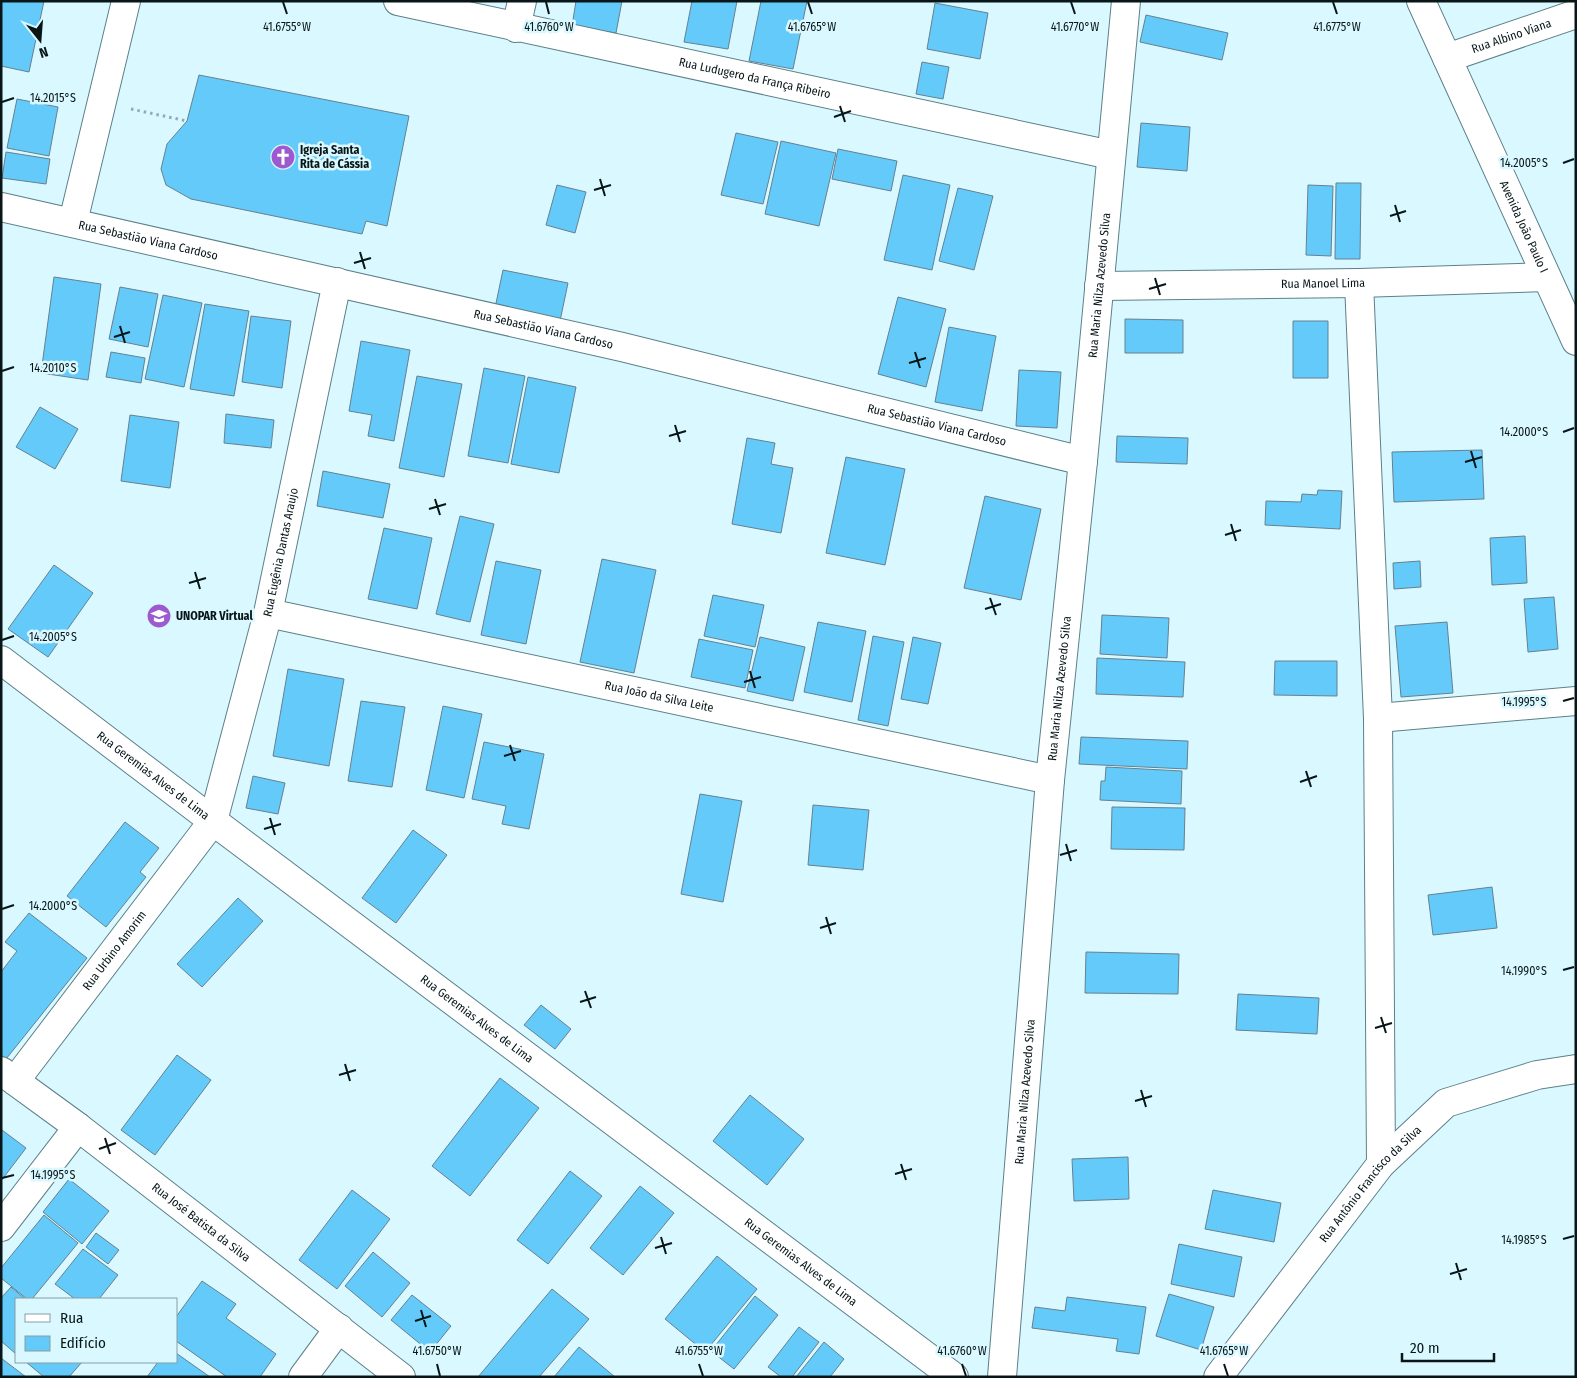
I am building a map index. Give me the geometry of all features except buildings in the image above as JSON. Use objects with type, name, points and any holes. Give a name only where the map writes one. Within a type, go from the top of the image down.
[{"type":"street","points":[[73,222],[126,1]]},
{"type":"street","name":"Rua Ludugero da França Ribeiro","points":[[398,1],[1111,155]]},
{"type":"street","points":[[516,28],[522,1]]},
{"type":"street","name":"Rua Maria Nilza Azevedo Silva","points":[[1002,1377],[1050,780],[1083,462],[1126,1]]},
{"type":"street","name":"Avenida João Paulo I","points":[[1421,1],[1576,341]]},
{"type":"street","name":"Rua Albino Viana","points":[[1447,58],[1576,14]]},
{"type":"street","name":"Rua Sebastião Viana Cardoso","points":[[1,207],[622,347],[1083,462]]},
{"type":"street","name":"Rua Manoel Lima","points":[[1099,286],[1360,283],[1546,277]]},
{"type":"street","name":"Rua Eugênia Dantas Araujo","points":[[213,822],[268,613],[337,282]]},
{"type":"street","points":[[1360,283],[1378,718],[1381,1164]]},
{"type":"street","name":"Rua João da Silva Leite","points":[[268,613],[1050,780]]},
{"type":"street","name":"Rua Geremias Alves de Lima","points":[[1,660],[213,822],[954,1377]]},
{"type":"street","points":[[1378,718],[1576,701]]},
{"type":"street","name":"Rua Urbino Amorim","points":[[8,1076],[213,822]]},
{"type":"street","name":"Rua Antônio Francisco da Silva","points":[[1218,1377],[1381,1164],[1446,1103],[1537,1075],[1576,1069]]},
{"type":"street","name":"Rua José Batista da Silva","points":[[8,1076],[78,1127],[400,1377]]},
{"type":"street","points":[[1,1227],[78,1127]]},
{"type":"street","points":[[303,1377],[339,1328]]},
{"type":"path","points":[[101,103],[186,121]]},
{"type":"place","name":"Igreja Santa Rita de Cássia","points":[[283,157]]},
{"type":"place","name":"UNOPAR Virtual","points":[[159,616]]}]
